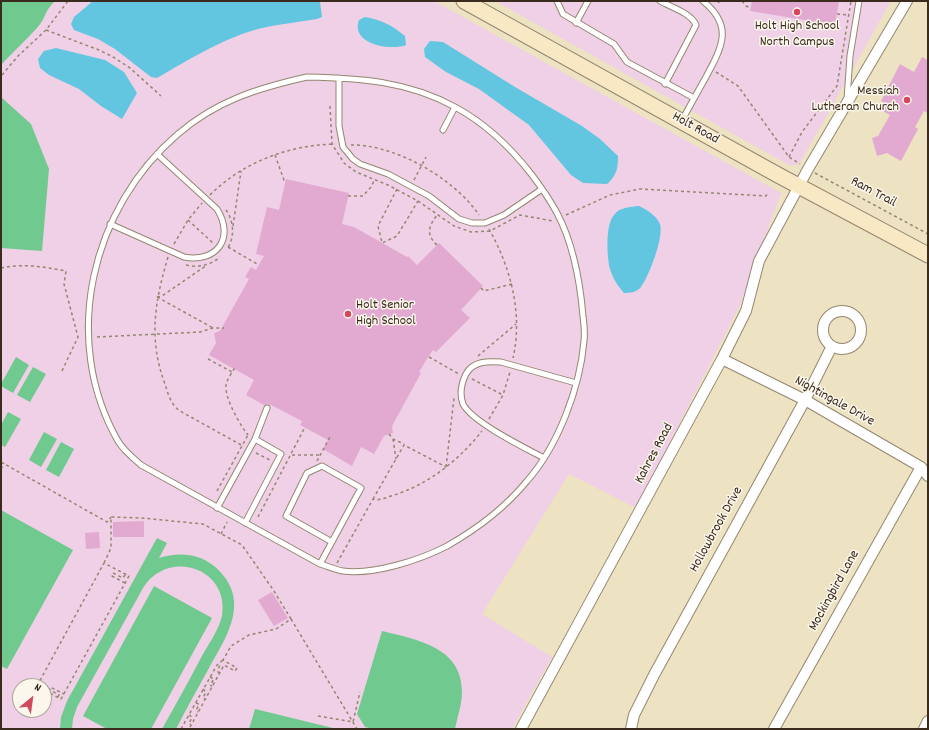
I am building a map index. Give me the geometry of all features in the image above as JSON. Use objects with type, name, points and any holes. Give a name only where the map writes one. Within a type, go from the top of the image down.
[{"type":"main road","name":"Holt Road","points":[[464,1],[798,186],[928,255]]},
{"type":"street","name":"Kahres Road","points":[[521,729],[722,359],[746,310],[760,261],[798,186],[907,1]]},
{"type":"street","name":"Hollowbrook Drive","points":[[630,729],[634,715],[654,675],[805,400],[832,346]]},
{"type":"street","name":"Nightingale Drive","points":[[722,359],[805,400],[921,466],[928,476]]},
{"type":"street","name":"Mockingbird Lane","points":[[774,729],[921,466]]},
{"type":"street","points":[[924,729],[928,721]]},
{"type":"lane","points":[[557,1],[564,14],[576,23],[614,44],[627,62],[665,84],[694,98]]},
{"type":"lane","points":[[576,23],[588,1]]},
{"type":"lane","points":[[660,1],[689,16],[694,20],[696,25],[665,84]]},
{"type":"lane","points":[[681,121],[719,52],[723,40],[723,29],[719,17],[703,1]]},
{"type":"lane","points":[[848,102],[850,56],[859,1]]},
{"type":"lane","points":[[307,77],[371,79],[404,87],[455,107],[505,144],[542,189],[557,213],[567,235],[578,269],[585,340],[576,383],[566,414],[544,458],[529,480],[505,505],[461,538],[440,549],[393,566],[362,571],[343,571],[320,564],[141,465],[118,442],[104,410],[93,376],[88,338],[91,283],[99,251],[110,224],[129,189],[157,154],[178,133],[209,112],[244,94],[307,77]]},
{"type":"lane","points":[[339,78],[338,126],[342,144],[353,159],[360,164],[388,174],[429,196],[459,219],[472,223],[485,223],[504,215],[542,189]]},
{"type":"lane","points":[[443,130],[455,107]]},
{"type":"lane","points":[[110,224],[184,257],[205,257],[219,247],[225,229],[222,217],[217,209],[157,154]]},
{"type":"lane","points":[[544,458],[521,446],[471,414],[464,405],[461,395],[462,384],[468,372],[477,364],[489,361],[511,365],[576,383]]},
{"type":"lane","points":[[217,508],[255,439],[267,408]]},
{"type":"lane","points":[[245,523],[281,454],[255,439]]},
{"type":"lane","points":[[320,564],[332,542],[361,488],[322,466],[307,473],[286,516],[332,542]]},
{"type":"path","points":[[2,75],[18,56],[46,30],[68,1]]},
{"type":"path","points":[[742,1],[746,6],[751,8]]},
{"type":"path","points":[[710,69],[738,86],[788,158],[802,132],[837,86],[851,2],[845,1]]},
{"type":"path","points":[[837,14],[848,15]]},
{"type":"path","points":[[46,30],[99,50],[113,57],[130,68],[161,96]]},
{"type":"path","points":[[284,468],[185,414],[174,406],[162,375],[157,354],[155,334],[157,297],[168,258],[188,220],[206,199],[241,171],[275,155],[310,146],[342,144],[380,150],[421,166],[455,189],[475,210],[485,223],[502,253],[512,284],[516,324],[515,345],[503,395],[482,430],[462,453],[446,468],[408,491],[380,500],[373,499]]},
{"type":"path","points":[[275,155],[285,183]]},
{"type":"path","points":[[406,194],[426,157]]},
{"type":"path","name":"Ram Trail","points":[[788,158],[928,234]]},
{"type":"path","points":[[224,252],[230,244],[241,171]]},
{"type":"path","points":[[348,196],[363,196],[371,187],[375,179]]},
{"type":"path","points":[[397,189],[378,226],[382,243],[397,236],[418,201]]},
{"type":"path","points":[[225,208],[232,227]]},
{"type":"path","points":[[437,245],[430,236],[429,230],[430,224],[438,214]]},
{"type":"path","points":[[157,297],[162,296],[221,256]]},
{"type":"path","points":[[182,264],[197,266],[207,265]]},
{"type":"path","points":[[1,268],[14,265],[36,266],[66,271],[64,284],[78,338],[61,373]]},
{"type":"path","points":[[481,288],[484,291],[512,284]]},
{"type":"path","points":[[157,297],[213,328]]},
{"type":"path","points":[[484,356],[476,358],[516,324]]},
{"type":"path","points":[[78,338],[200,332],[213,328],[224,328]]},
{"type":"path","points":[[429,357],[459,374]]},
{"type":"path","points":[[208,359],[232,372],[234,369],[226,386],[232,408],[241,426],[248,435]]},
{"type":"path","points":[[457,377],[460,371]]},
{"type":"path","points":[[472,379],[503,395]]},
{"type":"path","points":[[446,468],[446,454],[454,397],[456,405]]},
{"type":"path","points":[[258,517],[305,428]]},
{"type":"path","points":[[478,428],[482,430]]},
{"type":"path","points":[[217,491],[251,431]]},
{"type":"path","points":[[390,434],[393,439],[396,460]]},
{"type":"path","points":[[317,461],[330,437]]},
{"type":"path","points":[[393,439],[446,468]]},
{"type":"path","points":[[334,568],[404,445]]},
{"type":"path","points":[[292,455],[320,455]]},
{"type":"path","points":[[1,462],[107,522],[111,517]]},
{"type":"path","points":[[1,469],[4,463]]},
{"type":"path","points":[[221,534],[231,516]]},
{"type":"path","points":[[111,517],[142,518],[203,524],[242,545],[274,591],[357,729]]},
{"type":"path","points":[[41,678],[111,548],[111,517]]},
{"type":"path","points":[[52,695],[61,700],[129,576],[104,563]]},
{"type":"path","points":[[125,583],[112,576],[113,573],[123,578],[126,574]]},
{"type":"path","points":[[181,729],[217,665],[223,660],[231,646],[249,635],[276,629],[291,619]]},
{"type":"path","points":[[189,729],[224,665],[235,671],[237,668],[223,660]]},
{"type":"path","points":[[220,662],[218,672],[220,673]]},
{"type":"path","points":[[210,677],[214,679],[210,685],[212,686]]},
{"type":"path","points":[[58,698],[59,694],[49,689],[50,687],[64,694]]},
{"type":"path","points":[[203,690],[206,692],[203,698],[205,699]]},
{"type":"path","points":[[353,722],[360,692]]},
{"type":"path","points":[[196,702],[199,704],[196,711],[198,712]]},
{"type":"path","points":[[189,715],[192,717],[189,724],[191,725]]},
{"type":"path","points":[[318,716],[353,722]]},
{"type":"shaded area","points":[[1,1],[434,1],[781,193],[739,307],[636,508],[569,474],[482,614],[552,657],[512,729],[1,729]]},
{"type":"shaded area","points":[[495,1],[891,1],[801,161],[796,165],[789,165]]},
{"type":"green space","points":[[1,1],[55,1],[49,8],[42,22],[32,34],[1,65]]},
{"type":"green space","points":[[1,97],[31,124],[49,169],[42,251],[1,248]]},
{"type":"green space","points":[[16,357],[29,365],[13,393],[1,386],[1,384]]},
{"type":"green space","points":[[33,367],[46,374],[30,402],[17,395]]},
{"type":"green space","points":[[8,412],[21,419],[5,447],[1,445],[1,425]]},
{"type":"green space","points":[[44,432],[57,439],[41,467],[29,460]]},
{"type":"green space","points":[[61,442],[74,449],[59,477],[46,470]]},
{"type":"green space","points":[[1,510],[73,550],[7,669],[1,666]]},
{"type":"green space","points":[[157,538],[167,543],[159,558],[181,554],[195,556],[214,566],[226,579],[232,591],[234,604],[233,618],[229,631],[176,729],[162,729],[219,626],[222,616],[222,599],[217,586],[207,576],[195,569],[181,567],[167,569],[154,576],[143,588],[77,707],[73,719],[72,729],[60,729],[61,717],[67,701]]},
{"type":"green space","points":[[154,586],[212,618],[151,729],[107,729],[83,716]]},
{"type":"green space","points":[[382,631],[423,642],[436,648],[446,655],[455,665],[460,677],[462,697],[455,729],[373,729],[365,727],[357,714]]},
{"type":"green space","points":[[255,709],[337,729],[249,729]]},
{"type":"water","points":[[93,1],[318,1],[320,2],[322,17],[248,32],[208,49],[157,78],[151,77],[115,49],[98,39],[74,30],[71,24],[74,17]]},
{"type":"water","points":[[365,17],[381,21],[396,29],[405,36],[406,45],[399,47],[382,46],[373,44],[366,40],[360,35],[358,28],[359,20]]},
{"type":"water","points":[[430,41],[443,42],[515,87],[582,126],[600,139],[618,156],[617,168],[613,178],[607,184],[583,183],[571,175],[529,125],[479,89],[446,72],[425,57],[424,49]]},
{"type":"water","points":[[56,48],[105,60],[124,72],[137,93],[122,119],[101,106],[79,89],[49,75],[40,68],[38,59],[44,51]]},
{"type":"water","points":[[639,206],[651,213],[660,224],[660,238],[652,266],[641,287],[634,292],[624,293],[616,282],[610,269],[608,257],[609,226],[614,215],[619,210]]},
{"type":"building","name":"Holt High School North Campus","points":[[752,1],[839,1],[835,25],[750,11]]},
{"type":"building","name":"Messiah Lutheran Church","points":[[922,57],[928,60],[928,113],[924,111],[915,127],[918,129],[901,161],[887,153],[877,156],[872,138],[878,136],[890,115],[879,109],[883,102],[881,101],[900,64],[914,72]]},
{"type":"building","name":"Holt Senior High School","points":[[286,179],[349,193],[342,224],[354,227],[407,257],[408,256],[417,265],[439,243],[483,286],[461,310],[470,318],[436,352],[433,350],[425,362],[419,372],[421,373],[392,426],[393,433],[384,436],[374,454],[361,447],[352,466],[323,449],[328,440],[300,425],[302,421],[271,405],[264,405],[246,395],[254,380],[209,355],[216,343],[214,333],[220,331],[249,279],[245,277],[251,267],[256,270],[264,256],[256,254],[267,207],[279,210]]},
{"type":"building","points":[[144,521],[144,537],[113,537],[113,522]]},
{"type":"building","points":[[99,532],[100,548],[86,549],[85,533]]},
{"type":"building","points":[[272,592],[288,618],[274,626],[258,600]]},
{"type":"place","name":"Holt High School North Campus","points":[[797,12]]},
{"type":"place","name":"Messiah Lutheran Church","points":[[907,100]]},
{"type":"place","name":"Holt Senior High School","points":[[348,314]]}]
